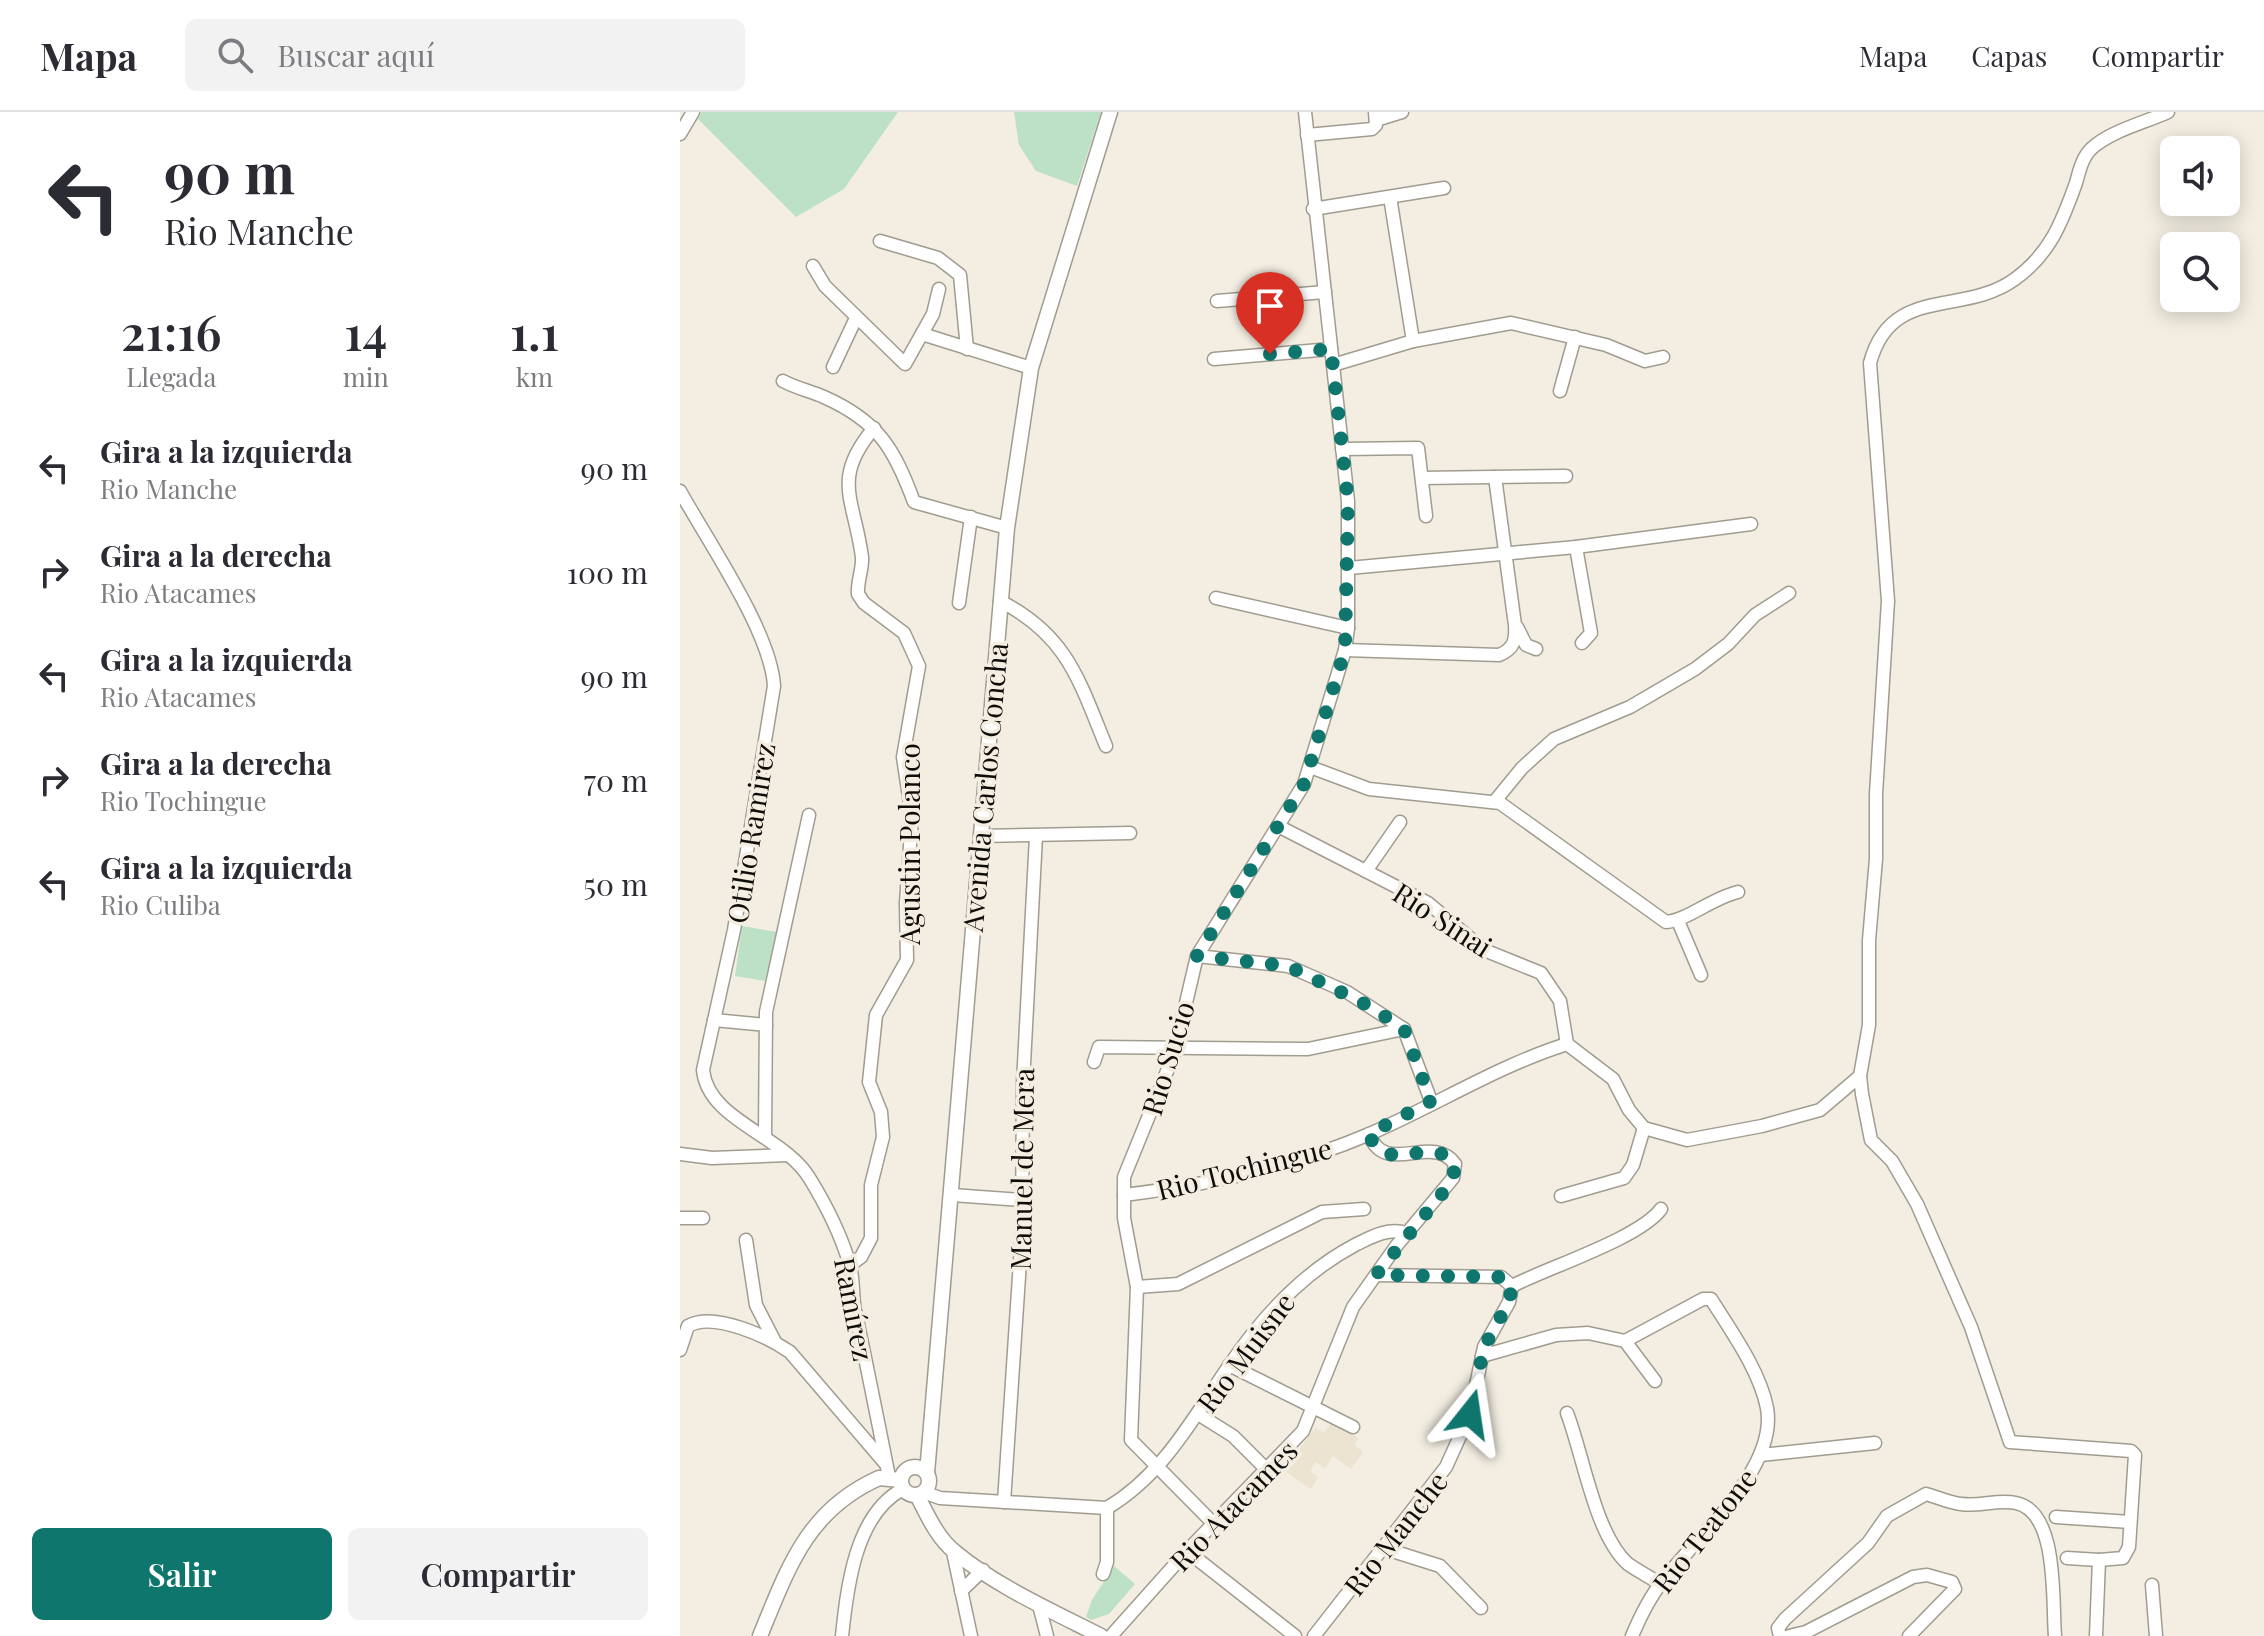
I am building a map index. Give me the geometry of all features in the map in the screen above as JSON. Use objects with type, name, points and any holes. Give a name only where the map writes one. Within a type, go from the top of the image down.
[{"type":"street","points":[[680,134],[693,112]]},
{"type":"street","name":"Avenida Carlos Concha","points":[[920,1494],[928,1486],[1007,528],[1031,368],[1110,112]]},
{"type":"street","name":"Rio Sucio","points":[[1214,1524],[1155,1468],[1131,1440],[1137,1287],[1126,1230],[1124,1195],[1127,1166],[1175,1049],[1197,956],[1278,826],[1310,767],[1345,650],[1349,568],[1342,449],[1313,209],[1305,112]]},
{"type":"street","points":[[1307,135],[1372,129],[1375,116],[1402,112]]},
{"type":"street","points":[[2067,1558],[2099,1560],[2128,1554],[2137,1460],[2131,1451],[2016,1445],[2006,1436],[1971,1327],[1917,1204],[1892,1161],[1871,1140],[1860,1076],[1869,1025],[1869,940],[1876,859],[1876,794],[1888,601],[1870,363],[1874,346],[1896,318],[1914,310],[1991,291],[2014,280],[2052,243],[2086,154],[2101,142],[2168,112]]},
{"type":"street","points":[[1313,209],[1444,188]]},
{"type":"street","points":[[1390,197],[1413,341]]},
{"type":"street","points":[[880,241],[938,258],[960,275],[967,349]]},
{"type":"street","points":[[813,266],[825,286],[905,364],[933,314],[939,289]]},
{"type":"street","points":[[1217,301],[1325,292]]},
{"type":"street","points":[[833,367],[856,318]]},
{"type":"street","points":[[1333,365],[1413,341],[1511,323],[1575,337],[1645,361],[1663,357]]},
{"type":"street","points":[[922,334],[1031,368]]},
{"type":"street","points":[[1560,391],[1575,337]]},
{"type":"street","points":[[1214,359],[1331,349]]},
{"type":"street","points":[[783,381],[847,408],[874,428],[897,456],[914,502],[1007,528]]},
{"type":"street","name":"Agustin Polanco","points":[[850,1265],[861,1257],[871,1238],[871,1185],[883,1137],[881,1112],[869,1082],[876,1015],[907,960],[906,903],[912,817],[903,757],[919,666],[904,633],[864,603],[858,594],[862,562],[848,472],[855,450],[874,428]]},
{"type":"street","points":[[1342,449],[1414,446],[1421,452],[1426,516]]},
{"type":"street","points":[[1422,478],[1566,476]]},
{"type":"street","points":[[1345,650],[1499,655],[1514,643],[1515,625],[1495,477]]},
{"type":"street","name":"Otilio Ramirez","points":[[680,491],[757,629],[774,679],[734,930],[703,1070],[705,1084],[726,1112],[765,1135],[788,1155]]},
{"type":"street","points":[[959,603],[971,517]]},
{"type":"street","points":[[1349,568],[1576,547],[1751,524]]},
{"type":"street","points":[[1576,547],[1591,633],[1582,643]]},
{"type":"street","points":[[1495,801],[1522,768],[1554,739],[1630,707],[1695,669],[1728,644],[1755,615],[1789,593]]},
{"type":"street","points":[[1216,598],[1348,628]]},
{"type":"street","points":[[1000,601],[1031,619],[1061,646],[1073,664],[1106,746]]},
{"type":"street","points":[[1515,625],[1526,645],[1536,649]]},
{"type":"street","points":[[1310,767],[1369,789],[1495,801],[1657,918],[1678,921],[1701,906],[1738,892]]},
{"type":"street","points":[[765,1135],[766,1025],[774,970],[809,815]]},
{"type":"street","points":[[1366,871],[1400,822]]},
{"type":"street","name":"Rio Sinai","points":[[1278,826],[1428,903],[1484,950],[1541,973],[1560,1001],[1567,1044]]},
{"type":"street","points":[[980,836],[1130,833]]},
{"type":"street","name":"Manuel de Mera","points":[[1004,1502],[1022,1200],[1023,1083],[1036,836]]},
{"type":"street","points":[[1678,921],[1701,975]]},
{"type":"street","points":[[1197,956],[1270,963],[1304,971],[1347,992],[1404,1029],[1431,1101]]},
{"type":"street","points":[[714,1020],[766,1025]]},
{"type":"street","points":[[1094,1062],[1099,1047],[1105,1045],[1175,1049],[1308,1049],[1404,1029]]},
{"type":"street","points":[[1567,1044],[1613,1079],[1629,1110],[1644,1128],[1687,1140],[1762,1126],[1820,1110],[1860,1076]]},
{"type":"street","name":"Rio Tochingue","points":[[1124,1195],[1216,1181],[1294,1161],[1369,1134],[1431,1101],[1567,1044]]},
{"type":"street","points":[[1561,1196],[1624,1178],[1633,1165],[1644,1128]]},
{"type":"street","name":"Rio Atacames","points":[[1111,1636],[1187,1551],[1268,1471],[1303,1431],[1341,1333],[1406,1233],[1450,1184],[1455,1164],[1440,1153],[1385,1154],[1376,1149],[1369,1134]]},
{"type":"street","points":[[680,1154],[712,1158],[788,1155]]},
{"type":"street","name":"Ramírez","points":[[788,1155],[809,1176],[831,1217],[850,1265],[852,1297],[895,1478]]},
{"type":"street","points":[[952,1195],[1022,1200]]},
{"type":"street","points":[[1137,1287],[1178,1284],[1322,1212],[1364,1209]]},
{"type":"street","points":[[1376,1275],[1501,1277],[1512,1286],[1645,1227],[1661,1209]]},
{"type":"street","points":[[680,1218],[703,1218]]},
{"type":"street","name":"Rio Muisne","points":[[1107,1508],[1128,1496],[1155,1468],[1198,1414],[1229,1365],[1299,1281],[1363,1241],[1390,1231],[1406,1233]]},
{"type":"street","points":[[746,1240],[756,1305],[775,1342]]},
{"type":"street","name":"Rio Manche","points":[[1314,1636],[1386,1549],[1446,1467],[1470,1414],[1488,1336],[1509,1302],[1512,1286]]},
{"type":"street","name":"Rio Teatone","points":[[1625,1341],[1703,1299],[1711,1299],[1761,1385],[1769,1422],[1761,1455],[1730,1501],[1660,1584],[1632,1636]]},
{"type":"street","points":[[680,1350],[688,1326],[695,1322],[734,1326],[775,1342],[803,1367],[895,1478],[920,1494],[940,1498],[1107,1508],[1107,1562],[1103,1574]]},
{"type":"street","points":[[1482,1356],[1556,1335],[1588,1333],[1625,1341],[1655,1381]]},
{"type":"street","points":[[1229,1365],[1353,1427]]},
{"type":"street","points":[[1567,1413],[1599,1514],[1613,1542],[1627,1563],[1660,1584]]},
{"type":"street","points":[[1198,1414],[1233,1436],[1268,1471]]},
{"type":"street","points":[[1761,1455],[1875,1443]]},
{"type":"street","points":[[842,1636],[846,1595],[867,1527],[895,1478],[911,1467],[927,1473]]},
{"type":"street","points":[[760,1636],[798,1547],[829,1511],[873,1480],[895,1478]]},
{"type":"street","points":[[920,1494],[934,1526],[953,1552],[1039,1605],[1101,1636]]},
{"type":"street","points":[[1780,1636],[1778,1628],[1791,1612],[1868,1543],[1887,1516],[1926,1494],[1963,1505],[1994,1501],[2029,1506],[2044,1531],[2054,1596],[2055,1636]]},
{"type":"street","points":[[2056,1517],[2130,1522]]},
{"type":"street","points":[[1386,1549],[1440,1566],[1481,1608]]},
{"type":"street","points":[[1187,1551],[1295,1636]]},
{"type":"street","points":[[953,1552],[971,1636]]},
{"type":"street","points":[[2096,1636],[2099,1560]]},
{"type":"street","points":[[961,1591],[983,1570]]},
{"type":"street","points":[[1789,1636],[1806,1632],[1913,1577],[1927,1575],[1952,1582],[1955,1589],[1909,1636]]},
{"type":"street","points":[[2152,1585],[2156,1636]]},
{"type":"street","points":[[1039,1605],[1047,1636]]},
{"type":"shaded area","points":[[1334,1419],[1355,1435],[1358,1439],[1354,1445],[1363,1452],[1351,1469],[1333,1456],[1325,1468],[1316,1462],[1310,1471],[1318,1477],[1311,1489],[1286,1472],[1303,1454],[1298,1451],[1315,1428],[1324,1433]]},
{"type":"green space","points":[[702,112],[898,112],[844,189],[796,217],[698,119]]},
{"type":"green space","points":[[1014,112],[1101,112],[1077,186],[1036,171],[1019,145]]},
{"type":"green space","points":[[742,926],[777,932],[765,981],[735,976]]},
{"type":"green space","points":[[1114,1566],[1135,1584],[1109,1614],[1091,1620],[1086,1617],[1092,1600]]},
{"type":"route","points":[[1270,354],[1331,349],[1348,501],[1348,628],[1345,650],[1304,784],[1197,956],[1270,963],[1304,971],[1347,992],[1404,1029],[1409,1037],[1431,1101],[1369,1134],[1376,1149],[1385,1154],[1440,1153],[1451,1159],[1455,1169],[1450,1184],[1406,1233],[1376,1275],[1501,1277],[1512,1286],[1509,1302],[1484,1347],[1470,1414]]}]
